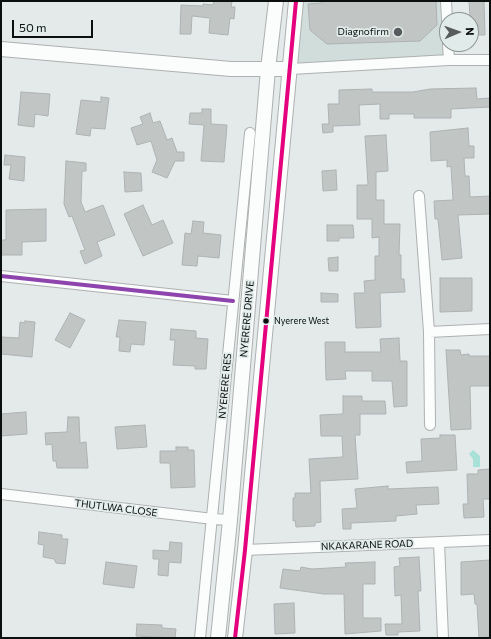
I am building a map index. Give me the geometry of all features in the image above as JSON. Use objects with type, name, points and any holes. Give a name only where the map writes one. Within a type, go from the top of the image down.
[{"type":"main road","name":"NYERERE DRIVE","points":[[218,638],[230,520],[268,69],[276,1]]},
{"type":"main road","name":"NYERERE DRIVE","points":[[234,638],[245,550],[296,1]]},
{"type":"main road","points":[[1,49],[231,69],[290,69]]},
{"type":"street","points":[[446,1],[447,12]]},
{"type":"street","points":[[448,52],[449,60]]},
{"type":"street","points":[[290,69],[449,60],[490,60]]},
{"type":"street","name":"NYERERE RES","points":[[200,638],[213,519],[250,133]]},
{"type":"street","points":[[419,196],[429,332],[430,425]]},
{"type":"street","points":[[1,276],[233,301]]},
{"type":"street","points":[[429,332],[490,330]]},
{"type":"street","name":"THUTLWA CLOSE","points":[[1,494],[230,520]]},
{"type":"street","name":"NKAKARANE ROAD","points":[[245,550],[490,540]]},
{"type":"street","points":[[439,542],[443,638]]},
{"type":"shaded area","points":[[295,1],[440,1],[439,52],[443,52],[444,65],[288,66]]},
{"type":"shaded area","points":[[473,450],[480,456],[480,467],[473,467],[473,459],[469,454]]},
{"type":"building","points":[[214,1],[232,1],[231,7],[235,7],[234,19],[230,18],[228,35],[209,33],[210,18],[192,16],[191,34],[180,34],[181,5],[213,5]]},
{"type":"building","points":[[322,1],[436,1],[437,25],[420,41],[327,44],[310,30],[308,4],[322,3]]},
{"type":"building","points":[[469,1],[484,1],[485,35],[479,35],[479,12],[470,12]]},
{"type":"building","points":[[476,88],[477,99],[490,98],[490,107],[451,109],[451,118],[414,118],[414,114],[389,114],[389,119],[380,119],[380,104],[359,105],[360,125],[333,126],[333,132],[323,133],[322,124],[329,124],[328,104],[339,104],[339,90],[372,89],[372,92],[413,92],[430,89]]},
{"type":"building","points":[[21,92],[50,94],[48,116],[35,114],[34,127],[18,125]]},
{"type":"building","points":[[101,97],[109,98],[105,129],[91,128],[90,136],[76,134],[81,100],[101,102]]},
{"type":"building","points":[[202,109],[211,109],[211,124],[227,125],[224,162],[201,161],[204,125],[189,124],[190,113],[202,113]]},
{"type":"building","points":[[150,113],[153,123],[160,121],[167,140],[172,138],[177,152],[184,152],[184,161],[175,161],[167,178],[152,172],[157,160],[151,141],[137,145],[131,128],[143,124],[140,117]]},
{"type":"building","points":[[468,128],[469,146],[474,146],[474,158],[464,158],[465,176],[469,176],[470,197],[490,196],[490,214],[458,215],[462,258],[442,260],[438,219],[435,219],[434,201],[453,200],[451,166],[447,167],[447,160],[431,161],[430,132]]},
{"type":"building","points":[[386,135],[388,171],[376,172],[376,200],[384,200],[384,224],[400,224],[399,255],[401,255],[401,279],[404,279],[405,292],[380,293],[381,327],[356,328],[354,293],[365,293],[364,281],[375,280],[375,256],[379,256],[379,237],[372,238],[372,219],[357,219],[357,185],[368,185],[365,136]]},
{"type":"building","points":[[5,155],[25,157],[24,181],[9,179],[11,165],[4,165]]},
{"type":"building","points":[[66,161],[86,163],[86,171],[82,171],[81,202],[85,212],[103,205],[115,235],[97,242],[102,256],[85,264],[80,251],[85,250],[72,216],[69,217],[64,204]]},
{"type":"building","points":[[336,170],[337,190],[323,191],[322,171]]},
{"type":"building","points":[[124,172],[141,173],[142,191],[125,192]]},
{"type":"building","points":[[143,205],[152,225],[163,220],[173,243],[143,256],[124,214]]},
{"type":"building","points":[[46,209],[46,241],[22,242],[22,255],[1,255],[1,240],[6,240],[6,210]]},
{"type":"building","points":[[193,221],[204,222],[203,233],[221,235],[219,258],[198,256],[197,266],[182,265],[185,233],[191,234]]},
{"type":"building","points":[[327,225],[353,225],[354,238],[339,238],[339,241],[327,241]]},
{"type":"building","points":[[338,257],[338,271],[329,271],[328,258]]},
{"type":"building","points":[[440,278],[472,278],[472,311],[440,312]]},
{"type":"building","points":[[321,293],[338,294],[338,302],[321,302]]},
{"type":"building","points":[[70,313],[85,320],[70,348],[55,340]]},
{"type":"building","points":[[119,320],[146,322],[144,345],[131,344],[130,352],[119,351],[120,337],[116,337]]},
{"type":"building","points":[[25,321],[35,322],[32,357],[1,354],[1,337],[19,338],[20,322],[25,323]]},
{"type":"building","points":[[171,329],[196,331],[196,338],[208,339],[206,369],[195,369],[195,366],[173,365],[175,340],[170,340]]},
{"type":"building","points":[[399,338],[400,361],[407,361],[407,406],[394,407],[392,381],[372,381],[372,371],[345,371],[346,379],[326,380],[325,342],[345,342],[345,352],[381,352],[380,339]]},
{"type":"building","points":[[446,350],[460,350],[461,355],[469,354],[469,356],[490,356],[490,386],[470,386],[471,429],[451,430]]},
{"type":"building","points":[[343,396],[362,396],[362,401],[385,401],[386,414],[360,414],[360,435],[355,435],[358,479],[320,481],[321,522],[315,523],[315,526],[296,527],[295,520],[293,521],[293,498],[295,498],[295,493],[311,493],[309,459],[343,457],[342,436],[321,436],[320,415],[343,414]]},
{"type":"building","points":[[26,412],[27,434],[1,436],[1,414]]},
{"type":"building","points":[[68,417],[79,417],[80,443],[86,442],[88,468],[57,468],[56,461],[53,461],[52,444],[46,445],[45,433],[67,432]]},
{"type":"building","points":[[145,425],[147,447],[117,449],[115,427]]},
{"type":"building","points":[[440,435],[455,435],[457,470],[407,473],[406,462],[422,461],[421,439],[440,438]]},
{"type":"building","points":[[176,447],[188,447],[188,450],[194,450],[195,487],[171,488],[170,463],[160,463],[160,451],[176,451]]},
{"type":"building","points":[[490,469],[490,499],[483,499],[484,517],[464,518],[463,504],[468,504],[467,474],[478,474],[478,470]]},
{"type":"building","points":[[388,486],[388,489],[438,487],[439,504],[416,505],[417,514],[396,516],[396,521],[351,523],[351,529],[343,529],[342,509],[357,508],[355,489]]},
{"type":"building","points":[[39,532],[62,535],[62,539],[68,539],[65,564],[56,563],[54,559],[43,557],[44,545],[38,544]]},
{"type":"building","points":[[170,542],[182,543],[181,563],[169,562],[168,576],[158,575],[159,559],[153,559],[153,550],[169,551]]},
{"type":"building","points":[[419,557],[421,591],[418,591],[420,631],[398,632],[398,635],[386,635],[385,624],[402,624],[401,595],[395,596],[394,567],[400,566],[399,558]]},
{"type":"building","points":[[490,560],[490,637],[479,638],[477,604],[475,604],[474,594],[461,595],[461,562]]},
{"type":"building","points":[[106,562],[137,566],[134,588],[103,584]]},
{"type":"building","points":[[375,562],[375,584],[363,584],[363,618],[381,618],[381,631],[345,634],[344,594],[324,594],[280,588],[283,569],[300,571],[301,567],[312,569],[346,567],[345,563]]},
{"type":"building","points":[[294,603],[295,633],[275,634],[274,604]]},
{"type":"building","points":[[137,624],[162,625],[162,628],[176,629],[175,638],[136,636]]},
{"type":"transit line","points":[[235,638],[245,550],[296,1]]},
{"type":"transit line","points":[[1,276],[233,301]]},
{"type":"place","name":"Diagnofirm","points":[[398,32]]},
{"type":"place","name":"Nyerere West","points":[[266,321]]}]
